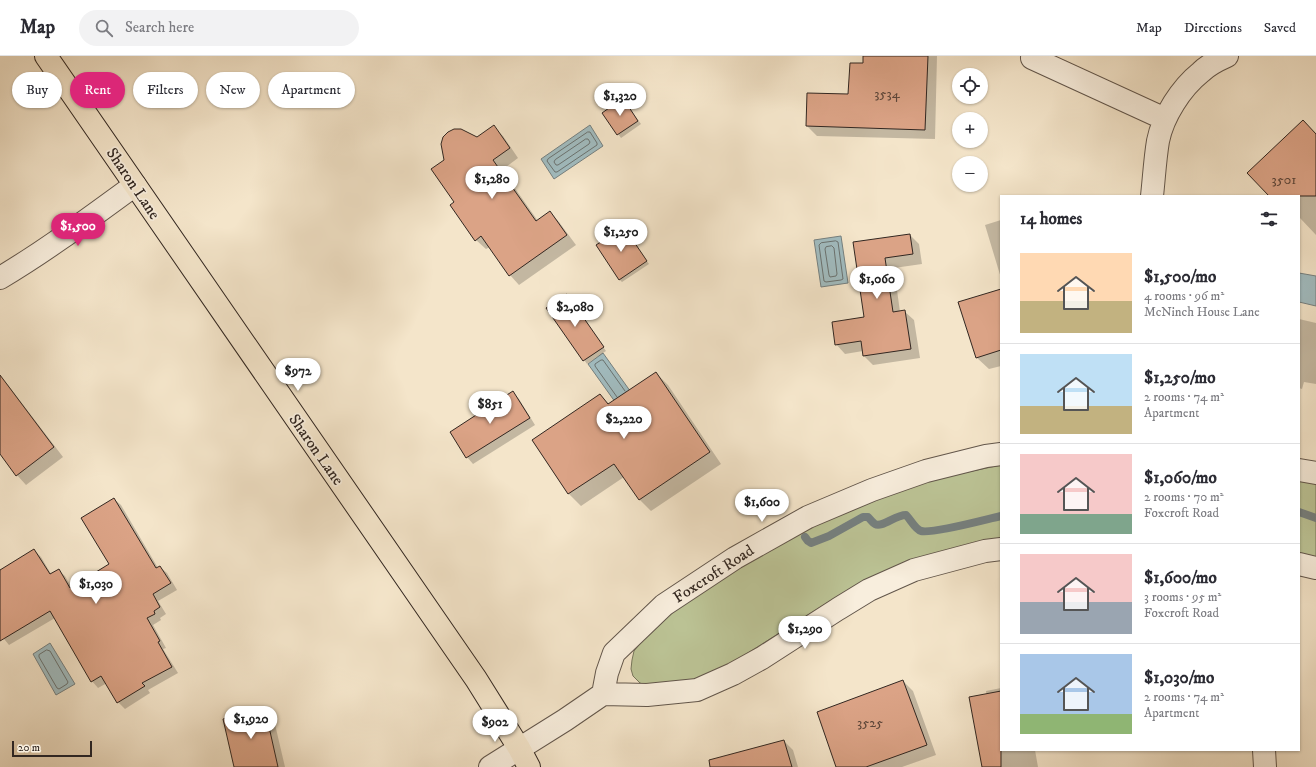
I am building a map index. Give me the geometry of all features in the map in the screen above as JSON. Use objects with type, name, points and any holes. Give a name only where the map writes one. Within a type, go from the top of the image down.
[{"type":"main road","name":"Sharon Lane","points":[[46,56],[476,680],[519,748],[529,767]]},
{"type":"street","points":[[1152,195],[1158,140],[1169,109],[1200,72],[1227,56]]},
{"type":"street","points":[[1032,58],[1165,119]]},
{"type":"street","points":[[0,278],[26,263],[61,239],[135,185]]},
{"type":"street","name":"Foxcroft Road","points":[[603,694],[607,673],[614,653],[664,605],[735,558],[808,517],[872,490],[926,471],[986,456],[1000,454]]},
{"type":"street","points":[[1300,470],[1316,473]]},
{"type":"street","points":[[490,767],[565,720],[603,694],[647,695],[697,690],[733,674],[762,658],[869,590],[914,570],[985,551],[1000,549]]},
{"type":"street","points":[[1300,564],[1316,568]]},
{"type":"street","points":[[1264,751],[1265,767]]},
{"type":"green space","points":[[1000,465],[1000,540],[878,575],[838,596],[724,668],[684,684],[651,687],[640,683],[633,676],[631,669],[634,651],[643,640],[682,604],[715,581],[810,528],[850,508],[929,480]]},
{"type":"green space","points":[[1300,478],[1316,482],[1316,557],[1300,553]]},
{"type":"water","points":[[590,125],[603,146],[554,179],[541,159]]},
{"type":"water","points":[[841,236],[848,283],[821,287],[814,240]]},
{"type":"water","points":[[1300,273],[1316,276],[1316,306],[1300,302]]},
{"type":"water","points":[[603,353],[633,395],[618,406],[588,364]]},
{"type":"water","points":[[50,643],[75,684],[56,695],[33,654]]},
{"type":"building","points":[[863,56],[928,56],[925,130],[806,126],[807,93],[848,94],[850,63],[863,63]]},
{"type":"building","points":[[623,98],[638,121],[617,135],[602,113]]},
{"type":"building","points":[[1303,120],[1316,134],[1316,196],[1268,195],[1247,173]]},
{"type":"building","points":[[494,125],[510,148],[493,160],[536,221],[550,211],[567,235],[509,276],[481,236],[475,241],[450,205],[454,202],[431,169],[444,160],[441,144],[443,137],[448,132],[454,129],[461,129],[477,137]]},
{"type":"building","points":[[624,227],[647,261],[619,280],[596,245]]},
{"type":"building","points":[[910,234],[913,254],[885,258],[893,312],[905,310],[911,349],[863,356],[861,341],[835,345],[832,322],[864,317],[853,242]]},
{"type":"building","points":[[1000,289],[1000,350],[976,358],[958,302]]},
{"type":"building","points":[[567,294],[604,347],[583,361],[546,308]]},
{"type":"building","points":[[656,372],[710,452],[639,500],[614,464],[568,494],[532,440],[600,394],[608,404]]},
{"type":"building","points":[[0,375],[54,447],[16,476],[0,454]]},
{"type":"building","points":[[513,391],[530,418],[466,458],[450,432]]},
{"type":"building","points":[[114,498],[156,568],[160,566],[171,583],[153,594],[160,607],[154,611],[155,614],[147,618],[172,667],[142,683],[145,686],[117,703],[101,676],[91,682],[50,611],[0,641],[0,570],[34,549],[50,574],[59,569],[70,588],[109,564],[81,518]]},
{"type":"building","points":[[903,680],[927,745],[866,767],[836,767],[817,712]]},
{"type":"building","points":[[1000,691],[1001,767],[982,767],[969,697]]},
{"type":"building","points":[[265,709],[278,767],[234,767],[223,719]]},
{"type":"building","points":[[784,740],[792,767],[710,767],[709,760]]},
{"type":"waterway","points":[[1300,512],[1316,518]]},
{"type":"waterway","points":[[805,537],[811,543],[829,536],[863,517],[868,517],[878,525],[906,515],[919,530],[927,531],[948,528],[1000,516]]}]
